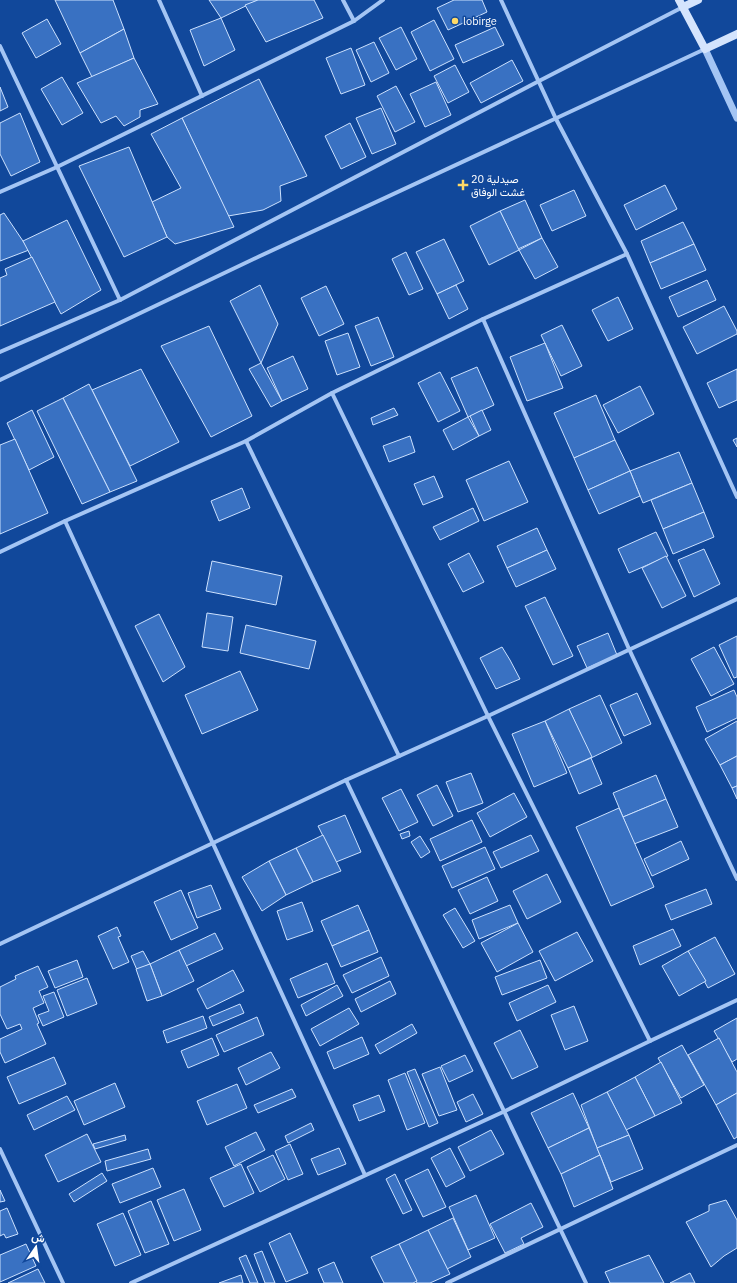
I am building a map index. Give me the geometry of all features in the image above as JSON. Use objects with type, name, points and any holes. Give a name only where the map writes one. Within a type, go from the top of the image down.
[{"type":"main road","points":[[698,0],[681,4],[705,49],[737,34]]},
{"type":"street","points":[[159,0],[202,96]]},
{"type":"street","points":[[343,0],[354,21]]},
{"type":"street","points":[[0,192],[57,167],[354,21],[383,0]]},
{"type":"street","points":[[501,0],[556,119],[627,254],[737,496]]},
{"type":"street","points":[[0,352],[120,300],[539,81],[681,4]]},
{"type":"street","points":[[0,46],[120,300]]},
{"type":"street","points":[[0,380],[260,256],[705,49],[737,118]]},
{"type":"street","points":[[0,552],[65,520],[246,441],[332,392],[483,320],[627,254]]},
{"type":"street","points":[[483,320],[629,649],[737,878]]},
{"type":"street","points":[[332,392],[488,716],[650,1041]]},
{"type":"street","points":[[246,441],[399,756]]},
{"type":"street","points":[[65,520],[365,1176]]},
{"type":"street","points":[[0,944],[346,780],[488,716],[737,599]]},
{"type":"street","points":[[346,780],[503,1112],[586,1283]]},
{"type":"street","points":[[131,1283],[503,1112],[737,1000]]},
{"type":"street","points":[[447,1283],[737,1145]]},
{"type":"street","points":[[0,1149],[63,1283]]},
{"type":"building","points":[[55,0],[113,0],[124,29],[80,53]]},
{"type":"building","points":[[209,0],[258,0],[221,18]]},
{"type":"building","points":[[258,0],[314,0],[323,18],[266,42],[245,5]]},
{"type":"building","name":"lobirge","points":[[454,0],[482,0],[487,12],[448,30],[437,8]]},
{"type":"building","points":[[221,18],[235,50],[204,66],[190,30]]},
{"type":"building","points":[[47,19],[61,44],[36,58],[22,33]]},
{"type":"building","points":[[434,20],[454,59],[430,71],[411,32]]},
{"type":"building","points":[[401,27],[417,59],[396,70],[379,38]]},
{"type":"building","points":[[495,27],[504,45],[463,63],[455,45]]},
{"type":"building","points":[[124,29],[134,58],[92,77],[80,53]]},
{"type":"building","points":[[374,42],[389,73],[371,82],[356,50]]},
{"type":"building","points":[[351,48],[365,85],[341,94],[326,58]]},
{"type":"building","points":[[134,58],[158,104],[140,110],[140,117],[124,126],[116,116],[101,123],[77,83]]},
{"type":"building","points":[[512,60],[523,81],[481,103],[470,83]]},
{"type":"building","points":[[455,65],[469,92],[448,103],[434,76]]},
{"type":"building","points":[[62,77],[83,113],[62,125],[41,89]]},
{"type":"building","points":[[259,79],[307,176],[280,186],[281,201],[263,210],[228,216],[182,118]]},
{"type":"building","points":[[436,82],[451,115],[425,127],[410,94]]},
{"type":"building","points":[[396,86],[415,122],[395,132],[377,96]]},
{"type":"building","points":[[0,87],[8,107],[0,111]]},
{"type":"building","points":[[381,108],[396,144],[372,154],[356,118]]},
{"type":"building","points":[[20,113],[40,162],[11,176],[0,154],[0,123]]},
{"type":"building","points":[[182,118],[234,227],[175,244],[167,237],[152,202],[181,188],[151,134]]},
{"type":"building","points":[[350,123],[366,157],[341,169],[325,136]]},
{"type":"building","points":[[129,147],[167,237],[124,257],[79,166]]},
{"type":"building","points":[[665,185],[677,209],[636,230],[624,205]]},
{"type":"building","points":[[574,190],[586,216],[552,231],[540,205]]},
{"type":"building","points":[[525,200],[542,238],[518,249],[500,211]]},
{"type":"building","points":[[500,211],[519,250],[489,265],[470,226]]},
{"type":"building","points":[[4,213],[29,250],[0,261],[0,215]]},
{"type":"building","points":[[67,220],[101,290],[61,314],[23,241]]},
{"type":"building","points":[[683,222],[694,244],[650,263],[641,241]]},
{"type":"building","points":[[542,238],[558,267],[535,279],[519,250]]},
{"type":"building","points":[[444,239],[464,281],[437,294],[416,252]]},
{"type":"building","points":[[694,244],[706,270],[661,289],[650,263]]},
{"type":"building","points":[[406,252],[423,289],[409,295],[392,259]]},
{"type":"building","points":[[32,257],[55,302],[0,326],[0,278],[7,275],[5,269]]},
{"type":"building","points":[[707,280],[716,300],[678,317],[669,297]]},
{"type":"building","points":[[260,285],[278,324],[261,363],[230,301]]},
{"type":"building","points":[[456,285],[468,309],[449,319],[437,294]]},
{"type":"building","points":[[326,286],[344,324],[319,336],[301,298]]},
{"type":"building","points":[[618,297],[633,329],[608,341],[592,310]]},
{"type":"building","points":[[724,306],[737,331],[737,334],[697,354],[683,327]]},
{"type":"building","points":[[378,317],[394,357],[371,366],[355,326]]},
{"type":"building","points":[[562,325],[582,366],[561,376],[541,335]]},
{"type":"building","points":[[209,326],[252,416],[211,437],[161,346]]},
{"type":"building","points":[[348,333],[360,367],[337,375],[325,341]]},
{"type":"building","points":[[545,343],[563,388],[527,401],[510,357]]},
{"type":"building","points":[[293,356],[308,389],[282,401],[267,368]]},
{"type":"building","points":[[261,363],[282,401],[271,407],[249,369]]},
{"type":"building","points":[[477,367],[494,405],[468,417],[451,378]]},
{"type":"building","points":[[141,369],[179,442],[130,466],[92,390]]},
{"type":"building","points":[[737,369],[737,400],[719,408],[707,383]]},
{"type":"building","points":[[440,372],[460,411],[438,422],[418,383]]},
{"type":"building","points":[[89,384],[137,481],[110,492],[63,398]]},
{"type":"building","points":[[640,386],[654,414],[618,433],[603,405]]},
{"type":"building","points":[[596,395],[615,440],[574,458],[554,413]]},
{"type":"building","points":[[63,398],[110,492],[82,504],[37,411]]},
{"type":"building","points":[[394,408],[398,415],[373,425],[371,418]]},
{"type":"building","points":[[32,410],[54,457],[29,470],[7,423]]},
{"type":"building","points":[[482,410],[491,430],[479,436],[470,416]]},
{"type":"building","points":[[468,417],[479,436],[453,450],[443,430]]},
{"type":"building","points":[[410,436],[415,452],[389,462],[383,446]]},
{"type":"building","points":[[737,438],[737,447],[733,440]]},
{"type":"building","points":[[15,439],[48,513],[0,534],[0,445]]},
{"type":"building","points":[[615,440],[630,471],[588,490],[574,458]]},
{"type":"building","points":[[679,452],[692,483],[643,503],[630,471]]},
{"type":"building","points":[[509,461],[528,502],[484,521],[466,480]]},
{"type":"building","points":[[630,471],[640,496],[599,514],[588,490]]},
{"type":"building","points":[[434,476],[443,497],[423,505],[414,484]]},
{"type":"building","points":[[692,483],[704,512],[663,529],[651,500]]},
{"type":"building","points":[[242,488],[250,508],[219,521],[211,501]]},
{"type":"building","points":[[473,508],[479,521],[440,540],[433,527]]},
{"type":"building","points":[[704,512],[714,537],[673,554],[663,529]]},
{"type":"building","points":[[537,528],[547,550],[507,568],[497,546]]},
{"type":"building","points":[[656,532],[668,556],[629,573],[618,549]]},
{"type":"building","points":[[704,549],[720,584],[694,597],[678,560]]},
{"type":"building","points":[[547,550],[556,569],[516,587],[507,568]]},
{"type":"building","points":[[469,553],[484,582],[463,592],[448,564]]},
{"type":"building","points":[[666,556],[686,596],[662,608],[642,568]]},
{"type":"building","points":[[212,561],[282,576],[276,605],[206,591]]},
{"type":"building","points":[[545,597],[573,656],[553,665],[525,606]]},
{"type":"building","points":[[207,613],[233,617],[228,651],[202,647]]},
{"type":"building","points":[[159,614],[185,667],[163,682],[135,626]]},
{"type":"building","points":[[246,625],[316,641],[309,669],[240,653]]},
{"type":"building","points":[[608,633],[617,655],[587,668],[577,646]]},
{"type":"building","points":[[737,636],[737,677],[734,678],[719,645]]},
{"type":"building","points":[[502,647],[520,679],[496,689],[480,658]]},
{"type":"building","points":[[714,647],[734,684],[711,696],[691,659]]},
{"type":"building","points":[[240,671],[258,710],[202,734],[185,695]]},
{"type":"building","points":[[734,690],[737,697],[737,718],[707,732],[696,707]]},
{"type":"building","points":[[637,693],[651,724],[624,736],[610,705]]},
{"type":"building","points":[[600,695],[622,743],[591,758],[569,709]]},
{"type":"building","points":[[569,709],[592,757],[568,768],[545,721]]},
{"type":"building","points":[[545,721],[567,773],[534,787],[512,734]]},
{"type":"building","points":[[737,721],[737,756],[720,765],[705,739]]},
{"type":"building","points":[[737,756],[737,786],[732,788],[720,765]]},
{"type":"building","points":[[591,758],[602,784],[579,794],[568,768]]},
{"type":"building","points":[[471,773],[483,803],[458,812],[446,782]]},
{"type":"building","points":[[656,775],[666,799],[623,817],[613,793]]},
{"type":"building","points":[[437,785],[453,816],[433,826],[417,795]]},
{"type":"building","points":[[737,786],[737,799],[732,788]]},
{"type":"building","points":[[401,789],[418,822],[399,831],[382,798]]},
{"type":"building","points":[[514,793],[527,817],[490,837],[477,813]]},
{"type":"building","points":[[666,799],[678,827],[634,844],[623,817]]},
{"type":"building","points":[[619,808],[654,887],[611,906],[576,827]]},
{"type":"building","points":[[345,815],[361,852],[336,862],[318,826]]},
{"type":"building","points":[[472,820],[482,842],[440,861],[430,839]]},
{"type":"building","points":[[409,831],[410,836],[402,839],[400,834]]},
{"type":"building","points":[[323,835],[341,871],[313,882],[296,848]]},
{"type":"building","points":[[531,835],[539,851],[501,868],[493,852]]},
{"type":"building","points":[[420,836],[430,852],[421,858],[411,842]]},
{"type":"building","points":[[681,841],[689,859],[652,876],[644,859]]},
{"type":"building","points":[[485,847],[495,869],[452,888],[442,866]]},
{"type":"building","points":[[296,848],[313,882],[286,895],[269,861]]},
{"type":"building","points":[[269,861],[286,895],[262,911],[242,877]]},
{"type":"building","points":[[547,874],[561,902],[527,919],[513,891]]},
{"type":"building","points":[[487,877],[498,901],[470,914],[458,890]]},
{"type":"building","points":[[211,885],[221,909],[197,918],[188,893]]},
{"type":"building","points":[[706,889],[712,904],[671,920],[665,905]]},
{"type":"building","points":[[181,890],[198,928],[171,940],[154,902]]},
{"type":"building","points":[[302,902],[313,931],[287,940],[277,911]]},
{"type":"building","points":[[358,905],[369,930],[332,946],[321,921]]},
{"type":"building","points":[[510,905],[518,923],[479,939],[472,920]]},
{"type":"building","points":[[455,908],[475,941],[463,948],[443,915]]},
{"type":"building","points":[[518,923],[533,952],[497,972],[481,943]]},
{"type":"building","points":[[117,927],[121,936],[118,937],[129,962],[113,969],[98,936]]},
{"type":"building","points":[[673,929],[681,946],[640,965],[633,946]]},
{"type":"building","points":[[369,930],[378,952],[341,967],[332,946]]},
{"type":"building","points":[[577,932],[593,961],[555,981],[539,951]]},
{"type":"building","points":[[215,933],[223,949],[186,966],[179,950]]},
{"type":"building","points":[[715,937],[735,974],[708,988],[688,951]]},
{"type":"building","points":[[179,950],[194,981],[162,996],[150,964]]},
{"type":"building","points":[[143,951],[150,964],[137,970],[131,956]]},
{"type":"building","points":[[688,951],[706,981],[679,996],[662,966]]},
{"type":"building","points":[[381,957],[389,976],[352,993],[343,975]]},
{"type":"building","points":[[77,960],[83,977],[55,988],[48,971]]},
{"type":"building","points":[[540,960],[547,978],[502,995],[495,977]]},
{"type":"building","points":[[327,963],[335,983],[298,998],[290,979]]},
{"type":"building","points":[[150,964],[162,996],[147,1001],[136,969]]},
{"type":"building","points":[[38,966],[48,987],[39,991],[44,1003],[33,1008],[39,1023],[37,1024],[46,1044],[5,1063],[0,1052],[0,1039],[22,1029],[20,1024],[7,1029],[0,1014],[0,987],[16,979],[15,976]]},
{"type":"building","points":[[233,970],[244,991],[207,1009],[197,989]]},
{"type":"building","points":[[87,978],[97,1004],[67,1016],[57,990]]},
{"type":"building","points":[[390,981],[396,994],[361,1012],[355,999]]},
{"type":"building","points":[[337,985],[343,996],[306,1016],[301,1005]]},
{"type":"building","points":[[548,985],[556,1002],[517,1021],[509,1003]]},
{"type":"building","points":[[54,992],[64,1017],[43,1026],[38,1015],[49,1011],[43,996]]},
{"type":"building","points":[[240,1004],[244,1013],[213,1026],[209,1017]]},
{"type":"building","points":[[574,1006],[588,1041],[565,1050],[551,1015]]},
{"type":"building","points":[[349,1008],[359,1024],[320,1046],[311,1029]]},
{"type":"building","points":[[203,1016],[207,1028],[167,1043],[163,1031]]},
{"type":"building","points":[[257,1017],[264,1035],[224,1052],[216,1035]]},
{"type":"building","points":[[737,1018],[737,1059],[732,1062],[714,1031]]},
{"type":"building","points":[[412,1024],[417,1033],[380,1054],[375,1045]]},
{"type":"building","points":[[520,1030],[538,1067],[512,1079],[494,1043]]},
{"type":"building","points":[[362,1037],[369,1054],[334,1069],[327,1052]]},
{"type":"building","points":[[212,1038],[219,1055],[188,1068],[181,1051]]},
{"type":"building","points":[[719,1038],[737,1072],[737,1093],[716,1105],[688,1055]]},
{"type":"building","points":[[682,1045],[704,1085],[681,1098],[658,1058]]},
{"type":"building","points":[[271,1052],[280,1068],[246,1085],[238,1068]]},
{"type":"building","points":[[465,1055],[473,1071],[449,1082],[441,1066]]},
{"type":"building","points":[[54,1057],[66,1084],[19,1104],[7,1077]]},
{"type":"building","points":[[661,1062],[682,1103],[655,1116],[635,1077]]},
{"type":"building","points":[[440,1067],[457,1110],[439,1116],[422,1074]]},
{"type":"building","points":[[415,1069],[438,1123],[429,1127],[407,1072]]},
{"type":"building","points":[[405,1073],[425,1123],[407,1130],[388,1080]]},
{"type":"building","points":[[635,1077],[655,1116],[626,1130],[607,1092]]},
{"type":"building","points":[[115,1083],[125,1107],[84,1125],[74,1101]]},
{"type":"building","points":[[237,1084],[247,1108],[207,1125],[197,1101]]},
{"type":"building","points":[[292,1089],[296,1097],[258,1113],[254,1105]]},
{"type":"building","points":[[607,1092],[629,1135],[597,1148],[581,1105]]},
{"type":"building","points":[[573,1093],[589,1128],[548,1148],[531,1113]]},
{"type":"building","points":[[737,1093],[737,1137],[734,1139],[716,1105]]},
{"type":"building","points":[[473,1094],[483,1114],[466,1122],[457,1102]]},
{"type":"building","points":[[379,1095],[385,1111],[359,1121],[353,1105]]},
{"type":"building","points":[[67,1096],[75,1110],[34,1130],[27,1115]]},
{"type":"building","points":[[311,1123],[314,1130],[288,1143],[285,1136]]},
{"type":"building","points":[[589,1128],[600,1155],[561,1174],[548,1148]]},
{"type":"building","points":[[491,1130],[504,1154],[470,1171],[458,1147]]},
{"type":"building","points":[[256,1132],[265,1150],[234,1166],[225,1147]]},
{"type":"building","points":[[87,1134],[101,1162],[58,1182],[45,1155]]},
{"type":"building","points":[[125,1135],[126,1140],[95,1149],[93,1144]]},
{"type":"building","points":[[629,1135],[643,1169],[611,1182],[597,1148]]},
{"type":"building","points":[[290,1144],[303,1174],[288,1180],[275,1151]]},
{"type":"building","points":[[339,1148],[346,1164],[318,1175],[311,1159]]},
{"type":"building","points":[[450,1148],[465,1177],[446,1187],[431,1158]]},
{"type":"building","points":[[148,1149],[151,1159],[107,1171],[105,1161]]},
{"type":"building","points":[[273,1155],[285,1179],[260,1192],[247,1167]]},
{"type":"building","points":[[600,1155],[613,1189],[574,1207],[561,1174]]},
{"type":"building","points":[[241,1164],[254,1193],[224,1207],[210,1178]]},
{"type":"building","points":[[153,1168],[161,1187],[120,1203],[112,1184]]},
{"type":"building","points":[[428,1169],[446,1207],[423,1217],[405,1180]]},
{"type":"building","points":[[102,1173],[107,1181],[74,1202],[69,1194]]},
{"type":"building","points":[[395,1174],[412,1210],[403,1214],[386,1179]]},
{"type":"building","points":[[184,1189],[201,1230],[174,1241],[157,1200]]},
{"type":"building","points":[[0,1190],[5,1201],[0,1202]]},
{"type":"building","points":[[476,1195],[495,1238],[468,1250],[449,1207]]},
{"type":"building","points":[[726,1200],[737,1220],[737,1248],[724,1256],[711,1267],[686,1222],[709,1211],[709,1205]]},
{"type":"building","points":[[151,1201],[169,1244],[145,1253],[128,1211]]},
{"type":"building","points":[[531,1203],[543,1227],[521,1238],[524,1244],[505,1253],[490,1224]]},
{"type":"building","points":[[7,1208],[18,1234],[6,1238],[4,1234],[0,1236],[0,1211]]},
{"type":"building","points":[[123,1213],[141,1255],[115,1266],[97,1224]]},
{"type":"building","points":[[453,1218],[471,1257],[447,1269],[428,1230]]},
{"type":"building","points":[[428,1230],[450,1274],[430,1283],[417,1283],[399,1244]]},
{"type":"building","points":[[290,1233],[308,1273],[286,1282],[269,1243]]},
{"type":"building","points":[[26,1244],[36,1266],[0,1282],[0,1255]]},
{"type":"building","points":[[399,1244],[417,1281],[413,1283],[384,1283],[371,1257]]},
{"type":"building","points":[[262,1251],[275,1283],[265,1283],[254,1254]]},
{"type":"building","points":[[246,1255],[258,1283],[250,1283],[239,1258]]},
{"type":"building","points":[[649,1255],[664,1283],[610,1283],[605,1272]]},
{"type":"building","points":[[334,1262],[343,1283],[324,1283],[318,1269]]},
{"type":"building","points":[[38,1269],[45,1283],[8,1283]]},
{"type":"building","points":[[690,1273],[695,1283],[670,1283]]},
{"type":"building","points":[[241,1275],[243,1283],[219,1283]]},
{"type":"place","name":"lobirge","points":[[455,21]]},
{"type":"place","name":"صيدلية 20 غشت الوفاق","points":[[463,185]]}]
